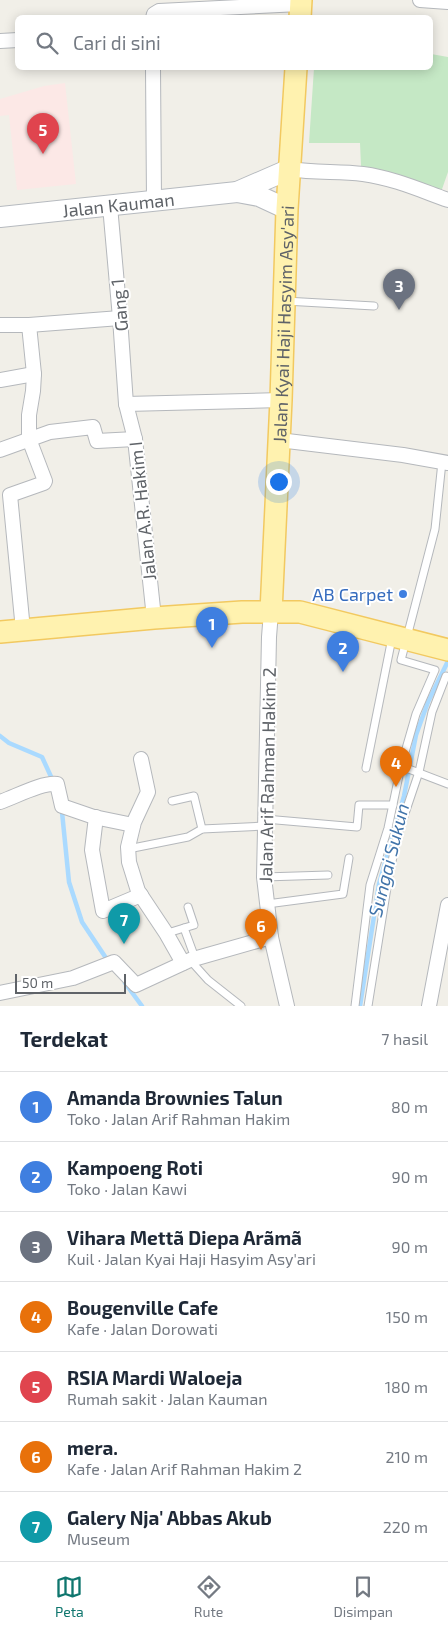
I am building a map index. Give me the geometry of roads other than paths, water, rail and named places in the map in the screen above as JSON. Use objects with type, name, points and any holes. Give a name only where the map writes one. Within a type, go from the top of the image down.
[{"type":"main road","name":"Jalan Kyai Haji Hasyim Asy'ari","points":[[271,612],[280,440],[287,209],[296,70]]},
{"type":"main road","name":"Jalan Kauman","points":[[0,218],[237,192],[290,169]]},
{"type":"main road","name":"Jalan Kauman","points":[[237,192],[258,196],[287,209]]},
{"type":"main road","points":[[0,632],[154,618],[300,612],[448,650]]},
{"type":"street","points":[[420,0],[448,2]]},
{"type":"street","points":[[154,15],[159,11],[300,7]]},
{"type":"street","points":[[0,41],[15,40]]},
{"type":"street","points":[[153,70],[154,202]]},
{"type":"street","points":[[290,169],[379,177],[448,200]]},
{"type":"street","name":"Gang 1","points":[[110,206],[126,404]]},
{"type":"street","points":[[0,325],[29,325],[120,318]]},
{"type":"street","points":[[23,630],[10,495],[44,483],[29,439],[29,415],[34,374],[29,325]]},
{"type":"street","points":[[0,380],[34,374]]},
{"type":"street","points":[[126,404],[281,400]]},
{"type":"street","name":"Jalan A.R. Hakim I","points":[[126,404],[135,439],[154,618]]},
{"type":"street","points":[[0,450],[50,432],[94,427],[97,441],[135,439]]},
{"type":"street","points":[[280,440],[403,454],[445,462]]},
{"type":"street","name":"Jalan Arif Rahman Hakim 2","points":[[271,612],[268,637],[264,877],[271,937],[287,1006]]},
{"type":"street","points":[[141,759],[148,792],[133,825],[128,849],[129,862],[141,895],[166,933],[189,960]]},
{"type":"street","points":[[0,802],[52,784],[57,784],[62,806],[96,817],[133,825]]},
{"type":"street","points":[[96,817],[92,850],[103,911],[141,895]]},
{"type":"street","points":[[428,1006],[448,905]]},
{"type":"street","points":[[0,993],[73,978],[109,964],[136,985],[189,960],[271,937]]},
{"type":"lane","points":[[285,301],[374,306]]},
{"type":"lane","points":[[355,1006],[370,886],[388,828],[401,766],[416,714],[435,670],[401,660],[435,529],[445,462]]},
{"type":"lane","points":[[366,768],[406,639]]},
{"type":"lane","points":[[368,1006],[389,875],[398,834],[419,772],[432,712],[446,676],[448,677]]},
{"type":"lane","points":[[401,766],[448,784]]},
{"type":"lane","points":[[172,800],[194,796],[202,828]]},
{"type":"lane","points":[[128,849],[188,838],[202,828],[265,823],[357,827],[359,805],[393,805]]},
{"type":"lane","points":[[266,904],[343,894],[349,858]]},
{"type":"lane","points":[[264,877],[328,875]]},
{"type":"lane","points":[[171,932],[194,925],[188,907]]},
{"type":"lane","points":[[184,928],[189,960],[208,980],[241,1006]]},
{"type":"waterway","name":"Sungai Sukun","points":[[360,1006],[379,884],[404,796],[416,735],[428,702],[448,661]]},
{"type":"waterway","points":[[0,736],[9,743],[42,757],[53,781]]},
{"type":"waterway","points":[[62,812],[69,882],[82,922],[108,961]]},
{"type":"waterway","points":[[125,983],[142,1006]]},
{"type":"place","name":"RSIA Mardi Waloeja","points":[[43,154]]},
{"type":"place","name":"Vihara Mettã Diepa Arãmã","points":[[399,310]]},
{"type":"place","name":"AB Carpet","points":[[403,594]]},
{"type":"place","name":"Amanda Brownies Talun","points":[[212,648]]},
{"type":"place","name":"Kampoeng Roti","points":[[343,672]]},
{"type":"place","name":"Bougenville Cafe","points":[[396,787]]},
{"type":"place","name":"Galery Nja' Abbas Akub","points":[[124,944]]},
{"type":"place","name":"mera.","points":[[261,950]]}]
